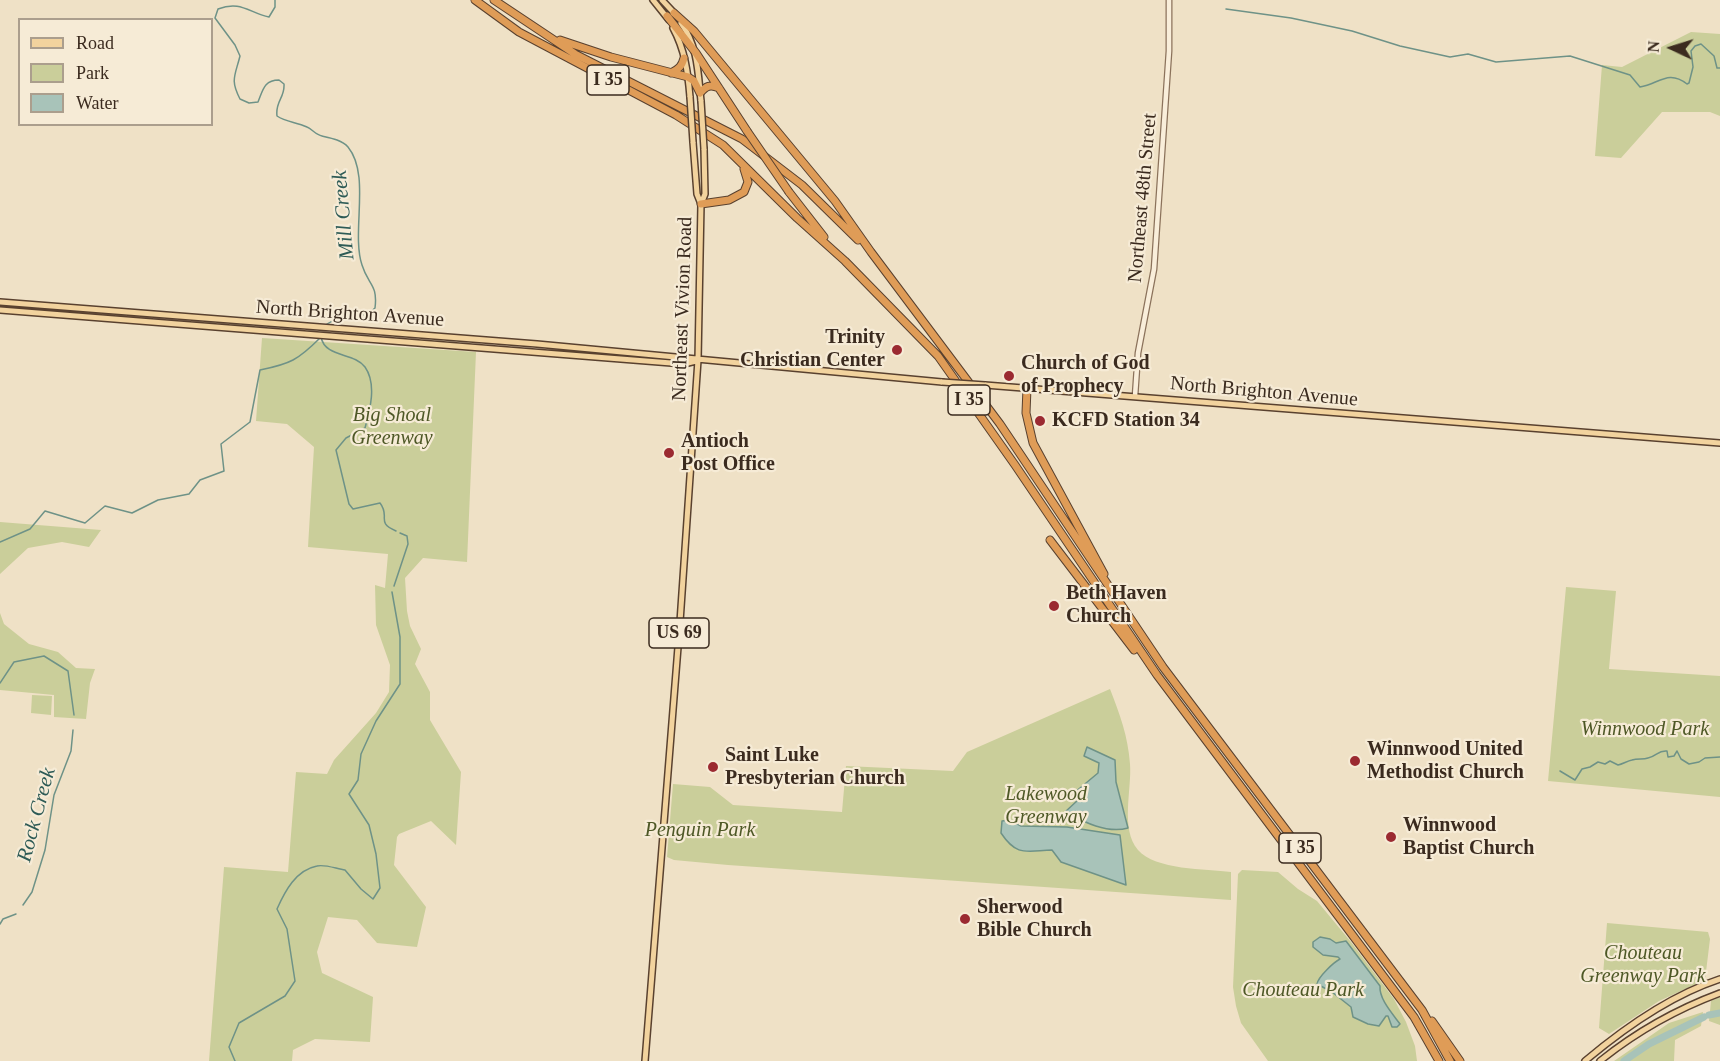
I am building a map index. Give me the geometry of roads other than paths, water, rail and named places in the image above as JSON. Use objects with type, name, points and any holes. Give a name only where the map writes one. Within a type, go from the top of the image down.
[{"type":"highway","name":"I 35","points":[[475,0],[519,32],[676,115],[723,145],[845,261],[938,356],[1015,465],[1156,675],[1414,1017],[1439,1061]]},
{"type":"highway","name":"I 35","points":[[494,0],[575,54],[742,139],[802,185],[871,252],[1000,424],[1163,668],[1422,1010],[1450,1061]]},
{"type":"highway","points":[[670,14],[789,192],[812,224],[845,261]]},
{"type":"highway","points":[[670,14],[694,31],[821,183],[871,252]]},
{"type":"highway","points":[[542,32],[575,46],[688,77],[694,81],[700,97]]},
{"type":"highway","points":[[671,73],[683,64],[684,57]]},
{"type":"highway","points":[[700,97],[705,87],[711,85],[719,88]]},
{"type":"highway","points":[[701,204],[729,200],[744,192],[748,179],[740,162]]},
{"type":"highway","points":[[1027,388],[1026,413],[1033,443],[1118,600]]},
{"type":"highway","points":[[1050,540],[1145,664],[1156,675]]},
{"type":"highway","points":[[1422,1010],[1460,1061]]},
{"type":"highway","points":[[1414,1017],[1433,1061]]},
{"type":"main road","name":"Northeast Vivion Road","points":[[653,0],[670,14]]},
{"type":"main road","name":"Northeast Vivion Road","points":[[662,0],[670,14],[688,77],[697,194],[701,204]]},
{"type":"main road","name":"Northeast Vivion Road","points":[[645,1061],[680,622],[698,360],[701,204],[705,194],[704,148],[696,53]]},
{"type":"main road","name":"North Brighton Avenue","points":[[0,302],[358,329],[942,382],[1720,443]]},
{"type":"main road","name":"North Brighton Avenue","points":[[0,310],[684,364],[698,360]]},
{"type":"main road","points":[[1584,1061],[1608,1042],[1663,1006],[1720,979]]},
{"type":"main road","points":[[1602,1060],[1648,1027],[1720,993]]},
{"type":"main road","points":[[1602,1060],[1608,1042]]},
{"type":"street","name":"Northeast 48th Street","points":[[1135,396],[1138,353],[1154,269],[1169,51],[1169,0]]},
{"type":"water","points":[[1087,747],[1115,760],[1116,782],[1128,828],[1104,828],[1065,812],[1078,800],[1074,793],[1098,773],[1099,763],[1084,756]]},
{"type":"water","points":[[1010,820],[1021,826],[1067,827],[1120,835],[1126,885],[1061,862],[1052,850],[1023,851],[1017,849],[1001,833],[1002,821]]},
{"type":"water","points":[[1320,937],[1336,943],[1346,941],[1380,986],[1384,1001],[1400,1024],[1397,1027],[1392,1027],[1388,1016],[1379,1026],[1353,1017],[1351,1007],[1317,984],[1327,970],[1340,959],[1323,955],[1313,947],[1313,942]]},
{"type":"waterway","name":"Mill Creek","points":[[275,0],[275,7],[269,17],[233,6],[218,9],[215,18],[235,45],[240,56],[234,82],[240,99],[249,103],[258,102],[267,84],[279,80],[284,84],[284,89],[277,107],[277,116],[343,143],[355,159],[360,188],[359,252],[364,272],[374,289],[375,308],[364,315],[339,319],[327,324]]},
{"type":"waterway","points":[[1226,9],[1291,18],[1352,31],[1400,46],[1450,57],[1468,54],[1496,62],[1570,56],[1630,75],[1640,87],[1669,78],[1689,83],[1693,67],[1691,51],[1695,46],[1701,44],[1714,56],[1717,68],[1720,68]]},
{"type":"waterway","name":"Mill Creek","points":[[321,337],[324,344],[334,352],[360,362],[365,367],[371,381],[369,413],[365,428],[346,438],[336,450],[349,504],[353,509],[380,503],[386,525],[396,531]]},
{"type":"waterway","name":"Rock Creek","points":[[0,542],[30,529],[45,511],[85,523],[105,506],[132,513],[158,500],[189,494],[200,480],[224,471],[221,444],[250,422],[260,370],[293,360],[320,338]]},
{"type":"waterway","name":"Mill Creek","points":[[394,586],[408,544],[407,536],[400,533]]},
{"type":"waterway","name":"Mill Creek","points":[[235,1061],[229,1047],[239,1023],[285,996],[295,981],[287,929],[277,909],[292,882],[310,868],[324,866],[345,870],[373,899],[380,888],[376,854],[369,825],[349,794],[358,780],[361,754],[376,721],[400,684],[400,637],[392,592]]},
{"type":"waterway","name":"Rock Creek","points":[[0,683],[14,662],[44,656],[68,671],[74,715]]},
{"type":"waterway","name":"Rock Creek","points":[[23,905],[32,892],[45,850],[54,795],[71,751],[73,730]]},
{"type":"waterway","points":[[1560,771],[1575,780],[1582,769],[1598,762],[1605,764],[1610,761],[1618,765],[1634,759],[1651,757],[1664,751],[1667,751],[1668,757],[1674,756],[1677,751],[1681,759],[1689,764],[1705,758],[1720,757]]},
{"type":"waterway","name":"Rock Creek","points":[[0,924],[3,919],[16,914]]},
{"type":"waterway","points":[[1709,1015],[1720,1013]]},
{"type":"waterway","points":[[1624,1061],[1649,1044],[1704,1017]]},
{"type":"place","name":"Trinity Christian Center","points":[[897,350]]},
{"type":"place","name":"Church of God of Prophecy","points":[[1009,376]]},
{"type":"place","name":"KCFD Station 34","points":[[1040,421]]},
{"type":"place","name":"Antioch Post Office","points":[[669,453]]},
{"type":"place","name":"Beth Haven Church","points":[[1054,606]]},
{"type":"place","name":"Winnwood United Methodist Church","points":[[1355,761]]},
{"type":"place","name":"Saint Luke Presbyterian Church","points":[[713,767]]},
{"type":"place","name":"Winnwood Baptist Church","points":[[1391,837]]},
{"type":"place","name":"Sherwood Bible Church","points":[[965,919]]},
{"type":"park label","name":"Big Shoal Greenway","points":[[392,428]]},
{"type":"park label","name":"Winnwood Park","points":[[1645,730]]},
{"type":"park label","name":"Lakewood Greenway","points":[[1046,806]]},
{"type":"park label","name":"Penguin Park","points":[[700,831]]},
{"type":"park label","name":"Chouteau Greenway Park","points":[[1643,966]]},
{"type":"park label","name":"Chouteau Park","points":[[1303,991]]}]
